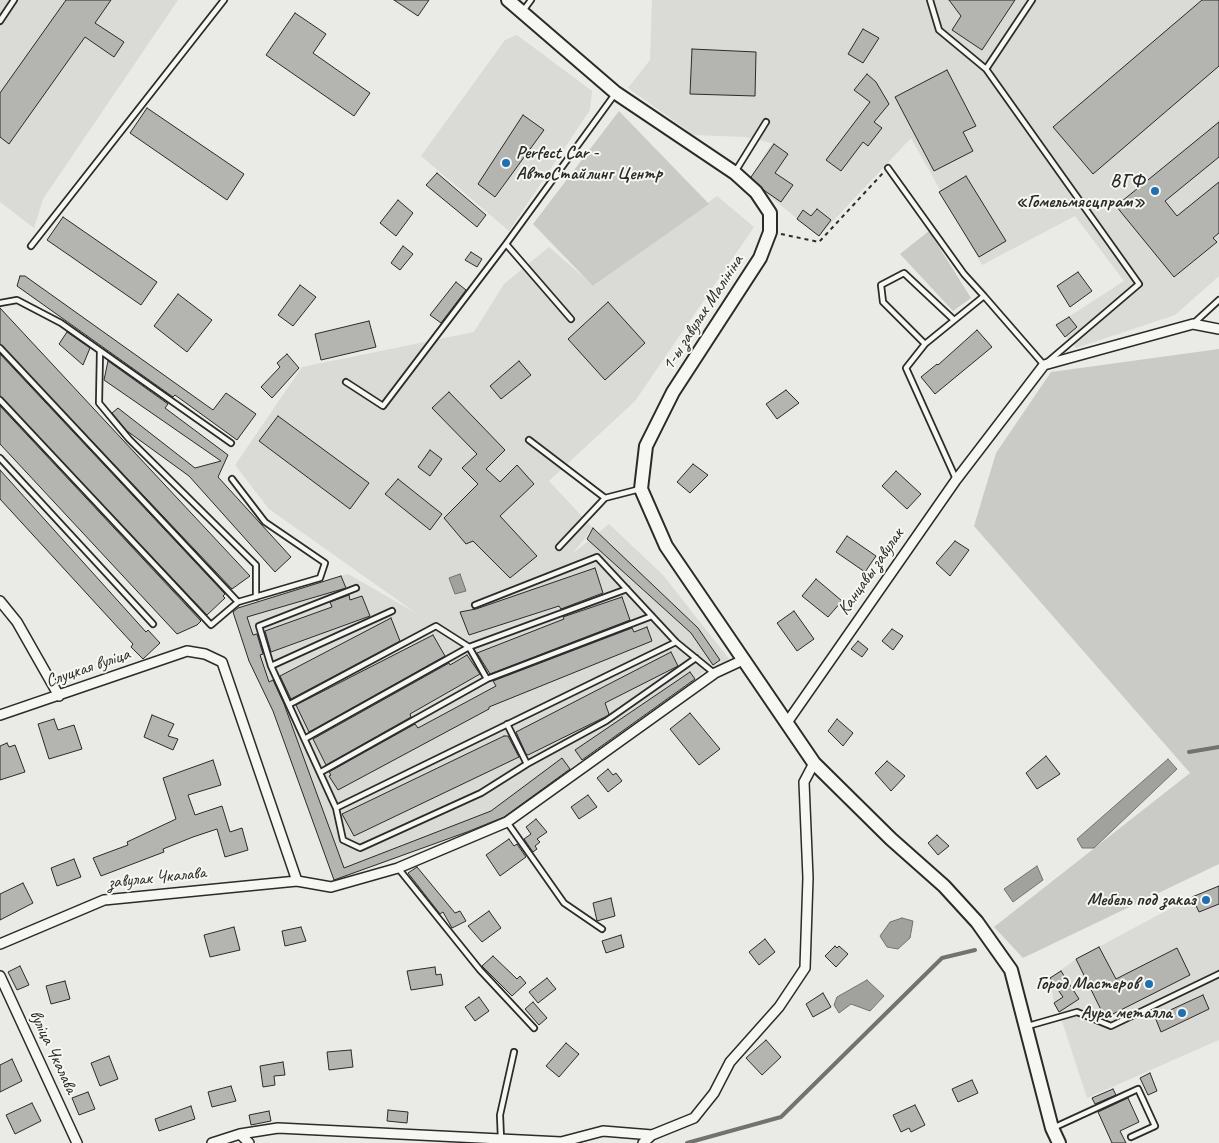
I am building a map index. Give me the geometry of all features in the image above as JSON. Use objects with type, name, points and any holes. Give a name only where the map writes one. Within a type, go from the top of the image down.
[{"type":"street","name":"1-ы завулак Малініна","points":[[508,0],[616,93],[735,173],[756,192],[770,213],[770,232],[760,258],[673,392],[646,446],[641,488]]},
{"type":"street","points":[[1044,365],[1193,324],[1219,329]]},
{"type":"street","name":"Канцавы завулак","points":[[786,724],[956,480],[1044,365]]},
{"type":"street","points":[[641,488],[666,546],[814,763],[892,839],[944,886],[977,922],[1011,970],[1052,1128],[1059,1143]]},
{"type":"street","points":[[0,601],[18,622],[59,696]]},
{"type":"street","name":"Слуцкая вуліца","points":[[0,715],[187,651],[205,654],[222,662],[297,881]]},
{"type":"street","name":"завулак Чкалава","points":[[0,944],[104,900],[297,881],[332,887],[398,868],[507,822],[715,673],[743,660]]},
{"type":"street","points":[[643,1143],[652,1136],[694,1118],[714,1093],[730,1062],[779,1007],[804,968],[808,878],[804,782],[814,763]]},
{"type":"street","name":"вуліца Чкалава","points":[[0,976],[77,1143]]},
{"type":"street","points":[[212,1143],[240,1134],[278,1128],[501,1141],[561,1142],[603,1131],[652,1136]]},
{"type":"street","points":[[240,1134],[249,1143]]},
{"type":"lane","points":[[0,21],[14,0]]},
{"type":"lane","points":[[31,246],[224,0]]},
{"type":"lane","points":[[523,11],[531,0]]},
{"type":"lane","points":[[888,168],[964,274],[1044,365],[1139,284],[986,69],[939,30],[930,0]]},
{"type":"lane","points":[[986,69],[1032,0]]},
{"type":"lane","points":[[346,382],[383,406],[506,244],[616,93]]},
{"type":"lane","points":[[735,173],[766,122]]},
{"type":"lane","points":[[506,244],[571,320]]},
{"type":"lane","points":[[925,344],[884,302],[881,285],[904,273],[954,320]]},
{"type":"lane","points":[[956,480],[906,368],[925,344],[984,296]]},
{"type":"lane","points":[[0,303],[17,300],[61,323],[231,443]]},
{"type":"lane","points":[[1193,324],[1219,300]]},
{"type":"lane","points":[[0,348],[238,602]]},
{"type":"lane","points":[[100,351],[99,403],[129,439],[256,565],[256,597]]},
{"type":"lane","points":[[0,400],[210,625],[238,602],[320,578],[325,562],[266,522],[232,479]]},
{"type":"lane","points":[[529,440],[605,498]]},
{"type":"lane","points":[[0,458],[153,624]]},
{"type":"lane","points":[[559,547],[605,498],[641,488]]},
{"type":"lane","points":[[475,605],[597,558],[676,642],[715,673]]},
{"type":"lane","points":[[356,588],[259,626],[271,666],[306,738],[336,808],[343,840],[360,848],[481,793],[527,764],[606,721],[696,658]]},
{"type":"lane","points":[[306,738],[469,647],[627,589]]},
{"type":"lane","points":[[271,666],[392,611]]},
{"type":"lane","points":[[321,772],[487,679],[652,616]]},
{"type":"lane","points":[[290,704],[436,626],[469,647],[487,679]]},
{"type":"lane","points":[[336,808],[676,642]]},
{"type":"lane","points":[[507,724],[527,764]]},
{"type":"lane","points":[[507,822],[564,903],[602,929]]},
{"type":"lane","points":[[398,868],[480,970],[534,1028]]},
{"type":"lane","points":[[1026,1026],[1077,1012],[1111,1026],[1219,974]]},
{"type":"lane","points":[[501,1141],[500,1115],[514,1052]]},
{"type":"lane","points":[[1052,1128],[1138,1089],[1155,1126],[1130,1137]]},
{"type":"path","points":[[770,232],[819,242],[888,168]]},
{"type":"shaded area","points":[[0,0],[178,0],[43,199],[34,228],[0,202]]},
{"type":"shaded area","points":[[652,0],[1219,0],[1219,276],[1175,315],[1076,348],[1056,325],[1124,281],[1075,216],[982,265],[911,138],[819,236],[749,180],[772,143],[745,137],[694,135],[628,88],[650,60]]},
{"type":"shaded area","points":[[517,35],[592,91],[590,110],[509,231],[421,156],[505,40]]},
{"type":"shaded area","points":[[619,111],[709,204],[593,286],[533,224]]},
{"type":"shaded area","points":[[717,196],[754,227],[635,401],[549,481],[593,528],[572,554],[609,524],[663,575],[730,660],[705,671],[498,821],[334,881],[273,711],[249,661],[232,609],[348,574],[416,613],[269,509],[235,465],[302,367],[474,332],[504,284],[549,247],[594,286]]},
{"type":"shaded area","points":[[929,231],[971,298],[953,311],[900,254]]},
{"type":"shaded area","points":[[1219,349],[1219,864],[1023,958],[994,927],[1190,773],[974,526],[996,453],[1051,372]]},
{"type":"shaded area","points":[[460,574],[466,591],[455,594],[449,578]]},
{"type":"shaded area","points":[[1168,759],[1177,769],[1094,848],[1082,848],[1077,839]]},
{"type":"shaded area","points":[[1037,866],[1043,880],[1013,902],[1004,889]]},
{"type":"shaded area","points":[[1219,886],[1219,1040],[1087,1098],[1059,1012],[1054,1003],[1050,978],[1076,959],[1192,897]]},
{"type":"shaded area","points":[[902,918],[913,921],[910,938],[898,949],[887,947],[880,936],[890,922]]},
{"type":"shaded area","points":[[867,980],[884,996],[870,1011],[851,1004],[839,1013],[834,1005],[837,997]]},
{"type":"building","points":[[66,0],[111,0],[95,23],[124,42],[114,57],[85,37],[9,144],[0,137],[0,93]]},
{"type":"building","points":[[394,0],[429,0],[418,16]]},
{"type":"building","points":[[949,0],[1015,0],[982,50],[952,30],[961,16]]},
{"type":"building","points":[[1202,0],[1219,0],[1219,66],[1093,174],[1053,127]]},
{"type":"building","points":[[295,13],[326,34],[313,53],[370,93],[354,116],[266,55]]},
{"type":"building","points":[[863,29],[879,38],[863,63],[848,54]]},
{"type":"building","points":[[692,49],[756,52],[755,96],[690,94]]},
{"type":"building","points":[[947,70],[976,126],[963,132],[973,151],[934,171],[895,97]]},
{"type":"building","points":[[867,74],[876,82],[889,104],[874,122],[882,128],[868,146],[863,142],[841,171],[826,160],[870,102],[854,90]]},
{"type":"building","points":[[147,108],[244,174],[227,200],[130,133]]},
{"type":"building","points":[[523,115],[544,130],[495,197],[478,184]]},
{"type":"building","name":"ВГФ «Гомельмясцпрам»","points":[[1219,122],[1219,157],[1165,201],[1177,216],[1219,182],[1219,233],[1213,238],[1217,242],[1174,277],[1116,206]]},
{"type":"building","points":[[774,144],[788,154],[775,173],[793,185],[781,202],[765,191],[751,177]]},
{"type":"building","points":[[437,173],[486,215],[477,227],[426,185]]},
{"type":"building","points":[[966,176],[1006,241],[979,257],[939,192]]},
{"type":"building","points":[[398,200],[413,213],[396,236],[380,223]]},
{"type":"building","points":[[817,209],[831,220],[819,236],[797,219],[803,210],[811,216]]},
{"type":"building","points":[[63,217],[157,282],[141,305],[47,240]]},
{"type":"building","points":[[403,246],[413,254],[400,270],[391,263]]},
{"type":"building","points":[[471,252],[482,259],[477,267],[465,260]]},
{"type":"building","points":[[1078,272],[1092,291],[1070,307],[1057,286]]},
{"type":"building","points":[[20,276],[25,276],[213,410],[226,393],[256,414],[237,440],[17,286]]},
{"type":"building","points":[[456,282],[466,290],[441,323],[430,315]]},
{"type":"building","points":[[300,285],[316,297],[293,326],[278,315]]},
{"type":"building","points":[[178,294],[212,320],[187,352],[154,326]]},
{"type":"building","points":[[608,302],[645,343],[605,380],[568,339]]},
{"type":"building","points":[[0,308],[250,576],[232,589],[0,344]]},
{"type":"building","points":[[1069,317],[1077,327],[1065,337],[1056,325]]},
{"type":"building","points":[[369,321],[376,347],[321,360],[315,334]]},
{"type":"building","points":[[977,330],[992,347],[935,394],[921,377],[938,365]]},
{"type":"building","points":[[67,332],[90,348],[83,365],[59,344]]},
{"type":"building","points":[[0,354],[225,594],[223,596],[225,598],[207,615],[0,396]]},
{"type":"building","points":[[287,354],[299,368],[272,398],[261,387],[280,367],[277,363]]},
{"type":"building","points":[[108,361],[168,404],[165,408],[228,455],[218,477],[291,557],[275,572],[189,476],[127,431],[112,413],[118,408],[195,468],[221,461],[104,380]]},
{"type":"building","points":[[519,361],[531,375],[501,399],[490,386]]},
{"type":"building","points":[[786,390],[799,403],[777,419],[766,404]]},
{"type":"building","points":[[449,392],[505,450],[486,469],[500,482],[517,465],[534,484],[500,516],[537,556],[510,578],[473,541],[466,544],[444,518],[478,484],[462,468],[477,454],[432,408]]},
{"type":"building","points":[[0,406],[201,621],[197,625],[177,634],[0,444]]},
{"type":"building","points":[[278,416],[369,483],[350,509],[259,441]]},
{"type":"building","points":[[430,450],[442,459],[430,476],[418,467]]},
{"type":"building","points":[[693,464],[708,475],[690,493],[677,482]]},
{"type":"building","points":[[0,470],[146,632],[148,630],[160,643],[143,659],[131,647],[133,644],[0,499]]},
{"type":"building","points":[[896,471],[921,494],[907,509],[882,486]]},
{"type":"building","points":[[398,479],[442,514],[430,530],[385,494]]},
{"type":"building","points":[[593,528],[698,628],[720,660],[713,665],[691,633],[587,539]]},
{"type":"building","points":[[847,536],[876,556],[865,572],[836,552]]},
{"type":"building","points":[[955,541],[969,550],[950,576],[936,563]]},
{"type":"building","points":[[595,568],[603,593],[561,609],[559,606],[469,635],[460,612],[476,609]]},
{"type":"building","points":[[341,576],[346,588],[247,617],[253,635],[257,634],[263,654],[260,655],[269,682],[273,680],[284,704],[344,868],[491,811],[562,758],[570,769],[504,817],[334,880],[273,711],[249,661],[233,612],[238,608]]},
{"type":"building","points":[[816,579],[842,601],[828,617],[802,596]]},
{"type":"building","points":[[349,595],[350,600],[362,596],[370,616],[271,652],[265,631],[332,607],[330,602]]},
{"type":"building","points":[[622,597],[630,620],[490,674],[477,653],[564,619],[563,617]]},
{"type":"building","points":[[794,611],[814,639],[797,651],[777,623]]},
{"type":"building","points":[[391,618],[400,641],[291,699],[280,676]]},
{"type":"building","points":[[647,627],[652,641],[489,707],[489,709],[338,790],[329,776],[331,775],[329,772],[415,724],[418,728],[496,686],[493,681],[632,628],[634,632]]},
{"type":"building","points":[[892,629],[903,636],[893,650],[882,641]]},
{"type":"building","points":[[433,635],[445,656],[309,732],[296,705]]},
{"type":"building","points":[[858,641],[868,649],[862,657],[851,649]]},
{"type":"building","points":[[671,652],[678,666],[605,703],[609,714],[607,716],[528,755],[526,754],[516,732]]},
{"type":"building","points":[[467,655],[480,674],[410,714],[411,717],[326,765],[313,739],[449,663],[450,665]]},
{"type":"building","points":[[690,672],[695,679],[582,760],[575,750]]},
{"type":"building","points":[[690,713],[720,749],[699,765],[670,729]]},
{"type":"building","points":[[152,715],[174,724],[168,736],[178,739],[173,750],[144,737]]},
{"type":"building","points":[[54,719],[58,730],[74,725],[82,749],[49,759],[38,724]]},
{"type":"building","points":[[837,719],[853,733],[843,746],[828,731]]},
{"type":"building","points":[[504,736],[508,736],[519,757],[354,836],[342,814]]},
{"type":"building","points":[[7,743],[9,747],[15,745],[25,772],[0,780],[0,746]]},
{"type":"building","points":[[1046,756],[1060,774],[1037,789],[1026,773]]},
{"type":"building","points":[[213,760],[221,785],[188,795],[195,815],[222,806],[230,832],[242,828],[248,850],[225,857],[217,829],[163,849],[164,852],[101,876],[93,858],[128,845],[127,842],[176,819],[163,778]]},
{"type":"building","points":[[887,761],[905,776],[891,791],[875,773]]},
{"type":"building","points":[[608,769],[613,775],[616,773],[622,781],[608,792],[597,778]]},
{"type":"building","points":[[588,795],[597,807],[579,819],[571,807]]},
{"type":"building","points":[[536,819],[547,832],[537,839],[540,842],[535,846],[537,849],[533,852],[524,839],[531,834],[526,827]]},
{"type":"building","points":[[937,835],[949,846],[938,855],[928,843]]},
{"type":"building","points":[[509,839],[514,846],[517,844],[526,857],[500,876],[486,855]]},
{"type":"building","points":[[74,859],[81,877],[57,886],[51,868]]},
{"type":"building","points":[[417,867],[455,913],[460,911],[466,921],[452,928],[443,912],[440,914],[408,873]]},
{"type":"building","points":[[23,883],[33,903],[0,920],[0,894]]},
{"type":"building","name":"Мебель под заказ","points":[[1219,886],[1219,904],[1199,912],[1192,897]]},
{"type":"building","points":[[611,898],[615,916],[597,921],[593,903]]},
{"type":"building","points":[[489,911],[501,928],[482,942],[468,926]]},
{"type":"building","points":[[234,927],[240,950],[210,957],[204,935]]},
{"type":"building","points":[[301,927],[306,941],[285,946],[282,931]]},
{"type":"building","points":[[621,935],[624,947],[606,953],[602,941]]},
{"type":"building","points":[[765,939],[775,952],[759,965],[749,952]]},
{"type":"building","points":[[835,946],[837,948],[839,946],[848,954],[836,967],[825,956]]},
{"type":"building","points":[[1099,947],[1116,979],[1177,948],[1190,975],[1105,1018],[1076,959]]},
{"type":"building","points":[[493,956],[517,979],[520,976],[526,983],[512,996],[482,966]]},
{"type":"building","points":[[20,966],[29,985],[17,990],[8,972]]},
{"type":"building","points":[[435,967],[436,975],[441,974],[443,985],[411,990],[407,971]]},
{"type":"building","points":[[1061,971],[1079,999],[1059,1012],[1054,1003],[1063,997],[1050,978]]},
{"type":"building","points":[[547,978],[556,989],[538,1003],[529,992]]},
{"type":"building","points":[[65,981],[70,999],[51,1004],[46,986]]},
{"type":"building","points":[[823,993],[831,1007],[813,1017],[806,1004]]},
{"type":"building","name":"Аура металла","points":[[1203,995],[1209,1009],[1161,1032],[1155,1017]]},
{"type":"building","points":[[479,997],[489,1011],[475,1021],[465,1007]]},
{"type":"building","points":[[533,1002],[547,1018],[539,1025],[525,1009]]},
{"type":"building","points":[[766,1040],[781,1057],[762,1075],[746,1058]]},
{"type":"building","points":[[566,1043],[579,1054],[559,1077],[546,1066]]},
{"type":"building","points":[[351,1050],[353,1067],[329,1070],[327,1052]]},
{"type":"building","points":[[109,1056],[118,1079],[100,1086],[91,1063]]},
{"type":"building","points":[[12,1059],[22,1081],[0,1092],[0,1065]]},
{"type":"building","points":[[283,1062],[285,1075],[274,1076],[275,1085],[263,1087],[260,1066]]},
{"type":"building","points":[[1150,1073],[1157,1091],[1148,1095],[1140,1078]]},
{"type":"building","points":[[972,1080],[978,1093],[958,1102],[952,1089]]},
{"type":"building","points":[[231,1086],[236,1101],[212,1107],[208,1092]]},
{"type":"building","points":[[1113,1089],[1116,1095],[1095,1104],[1092,1098]]},
{"type":"building","points":[[88,1092],[95,1109],[79,1115],[72,1098]]},
{"type":"building","points":[[1128,1098],[1139,1122],[1120,1131],[1126,1143],[1112,1143],[1098,1112]]},
{"type":"building","points":[[32,1103],[41,1121],[15,1134],[6,1115]]},
{"type":"building","points":[[915,1105],[925,1125],[911,1132],[909,1128],[901,1132],[893,1115]]},
{"type":"building","points":[[191,1106],[195,1119],[159,1131],[155,1119]]},
{"type":"building","points":[[388,1110],[408,1112],[407,1123],[387,1121]]},
{"type":"building","points":[[269,1111],[271,1121],[251,1125],[249,1115]]},
{"type":"waterway","points":[[1189,752],[1219,747]]},
{"type":"waterway","points":[[687,1143],[781,1117],[942,958],[975,950]]},
{"type":"place","name":"Perfect Car - АвтоСтайлинг Центр","points":[[506,163]]},
{"type":"place","name":"ВГФ «Гомельмясцпрам»","points":[[1155,191]]},
{"type":"place","name":"Мебель под заказ","points":[[1206,900]]},
{"type":"place","name":"Город Мастеров","points":[[1149,984]]},
{"type":"place","name":"Аура металла","points":[[1182,1013]]}]
